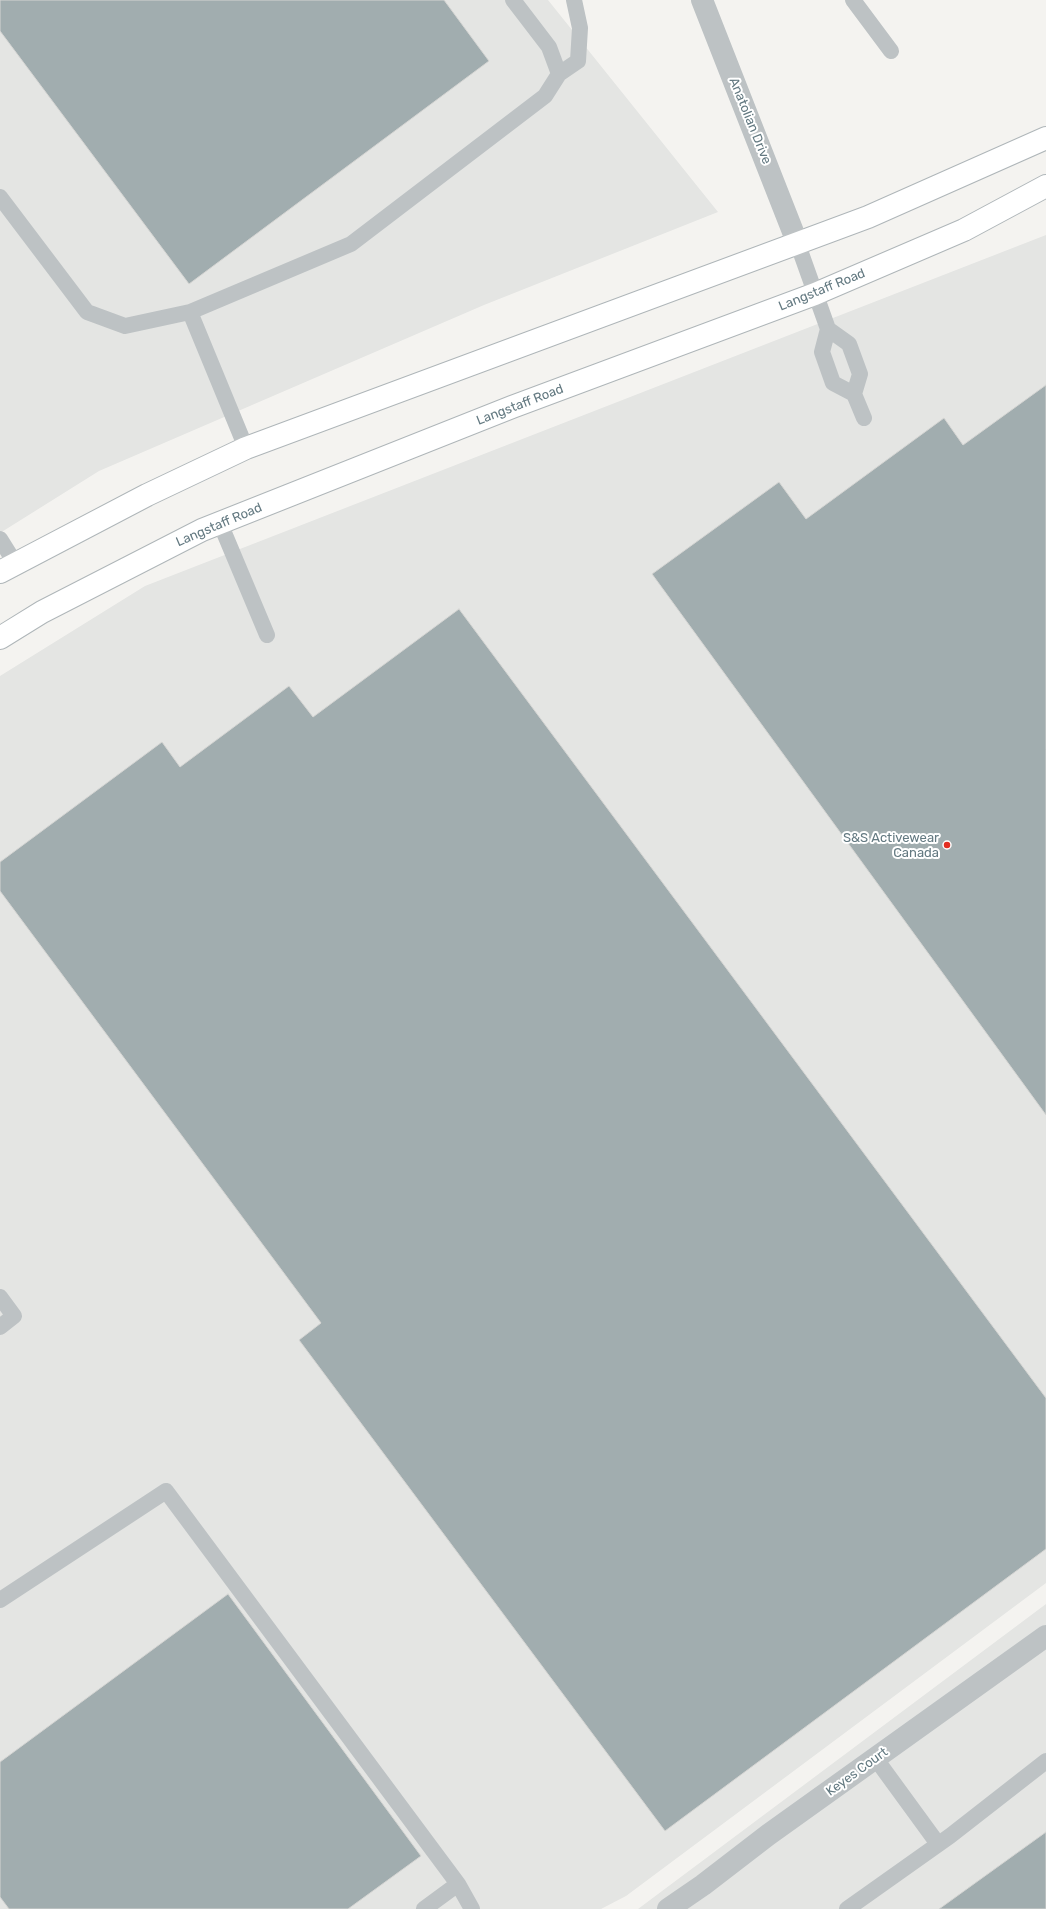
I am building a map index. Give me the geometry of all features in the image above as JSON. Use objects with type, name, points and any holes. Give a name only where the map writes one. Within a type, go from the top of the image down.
[{"type":"main road","points":[[8,568],[147,495],[246,448],[797,242],[868,217],[1046,138]]},
{"type":"main road","name":"Langstaff Road","points":[[0,638],[42,612],[202,530],[512,407],[815,294],[964,230],[1046,186]]},
{"type":"street","name":"Anatolian Drive","points":[[702,0],[797,242]]},
{"type":"street","name":"Keyes Court","points":[[668,1909],[1046,1636]]},
{"type":"lane","points":[[513,0],[549,46],[558,74]]},
{"type":"lane","points":[[0,197],[87,312],[125,326],[190,312],[350,244],[545,96],[558,74],[578,61],[580,28],[574,0]]},
{"type":"lane","points":[[853,0],[891,51]]},
{"type":"lane","points":[[797,242],[828,328],[849,344],[860,374],[854,394],[864,418]]},
{"type":"lane","points":[[190,312],[246,448]]},
{"type":"lane","points":[[828,328],[822,352],[833,383],[854,394]]},
{"type":"lane","points":[[220,523],[268,636]]},
{"type":"lane","points":[[0,539],[8,568]]},
{"type":"lane","points":[[0,1297],[14,1316],[0,1327]]},
{"type":"lane","points":[[0,1600],[166,1491],[458,1884],[472,1909]]},
{"type":"lane","points":[[876,1759],[938,1844]]},
{"type":"lane","points":[[847,1909],[938,1844],[1046,1761]]},
{"type":"lane","points":[[424,1909],[458,1884]]},
{"type":"shaded area","points":[[0,0],[548,0],[718,212],[484,305],[99,471],[0,533]]},
{"type":"shaded area","points":[[1046,235],[1046,1583],[626,1896],[601,1909],[0,1909],[0,676],[145,586]]},
{"type":"shaded area","points":[[1046,1604],[1046,1909],[638,1909]]},
{"type":"building","points":[[0,0],[444,0],[489,61],[189,284],[0,31]]},
{"type":"building","name":"S&S Activewear Canada","points":[[1046,385],[1046,1115],[652,574],[779,482],[806,519],[944,418],[963,445]]},
{"type":"building","points":[[459,609],[1046,1398],[1046,1549],[665,1831],[299,1340],[321,1323],[0,891],[0,862],[162,742],[180,767],[289,686],[313,717]]},
{"type":"building","points":[[228,1594],[421,1856],[348,1909],[9,1909],[0,1897],[0,1762]]},
{"type":"building","points":[[1046,1832],[1046,1909],[939,1909]]},
{"type":"place","name":"S&S Activewear Canada","points":[[947,845]]}]
